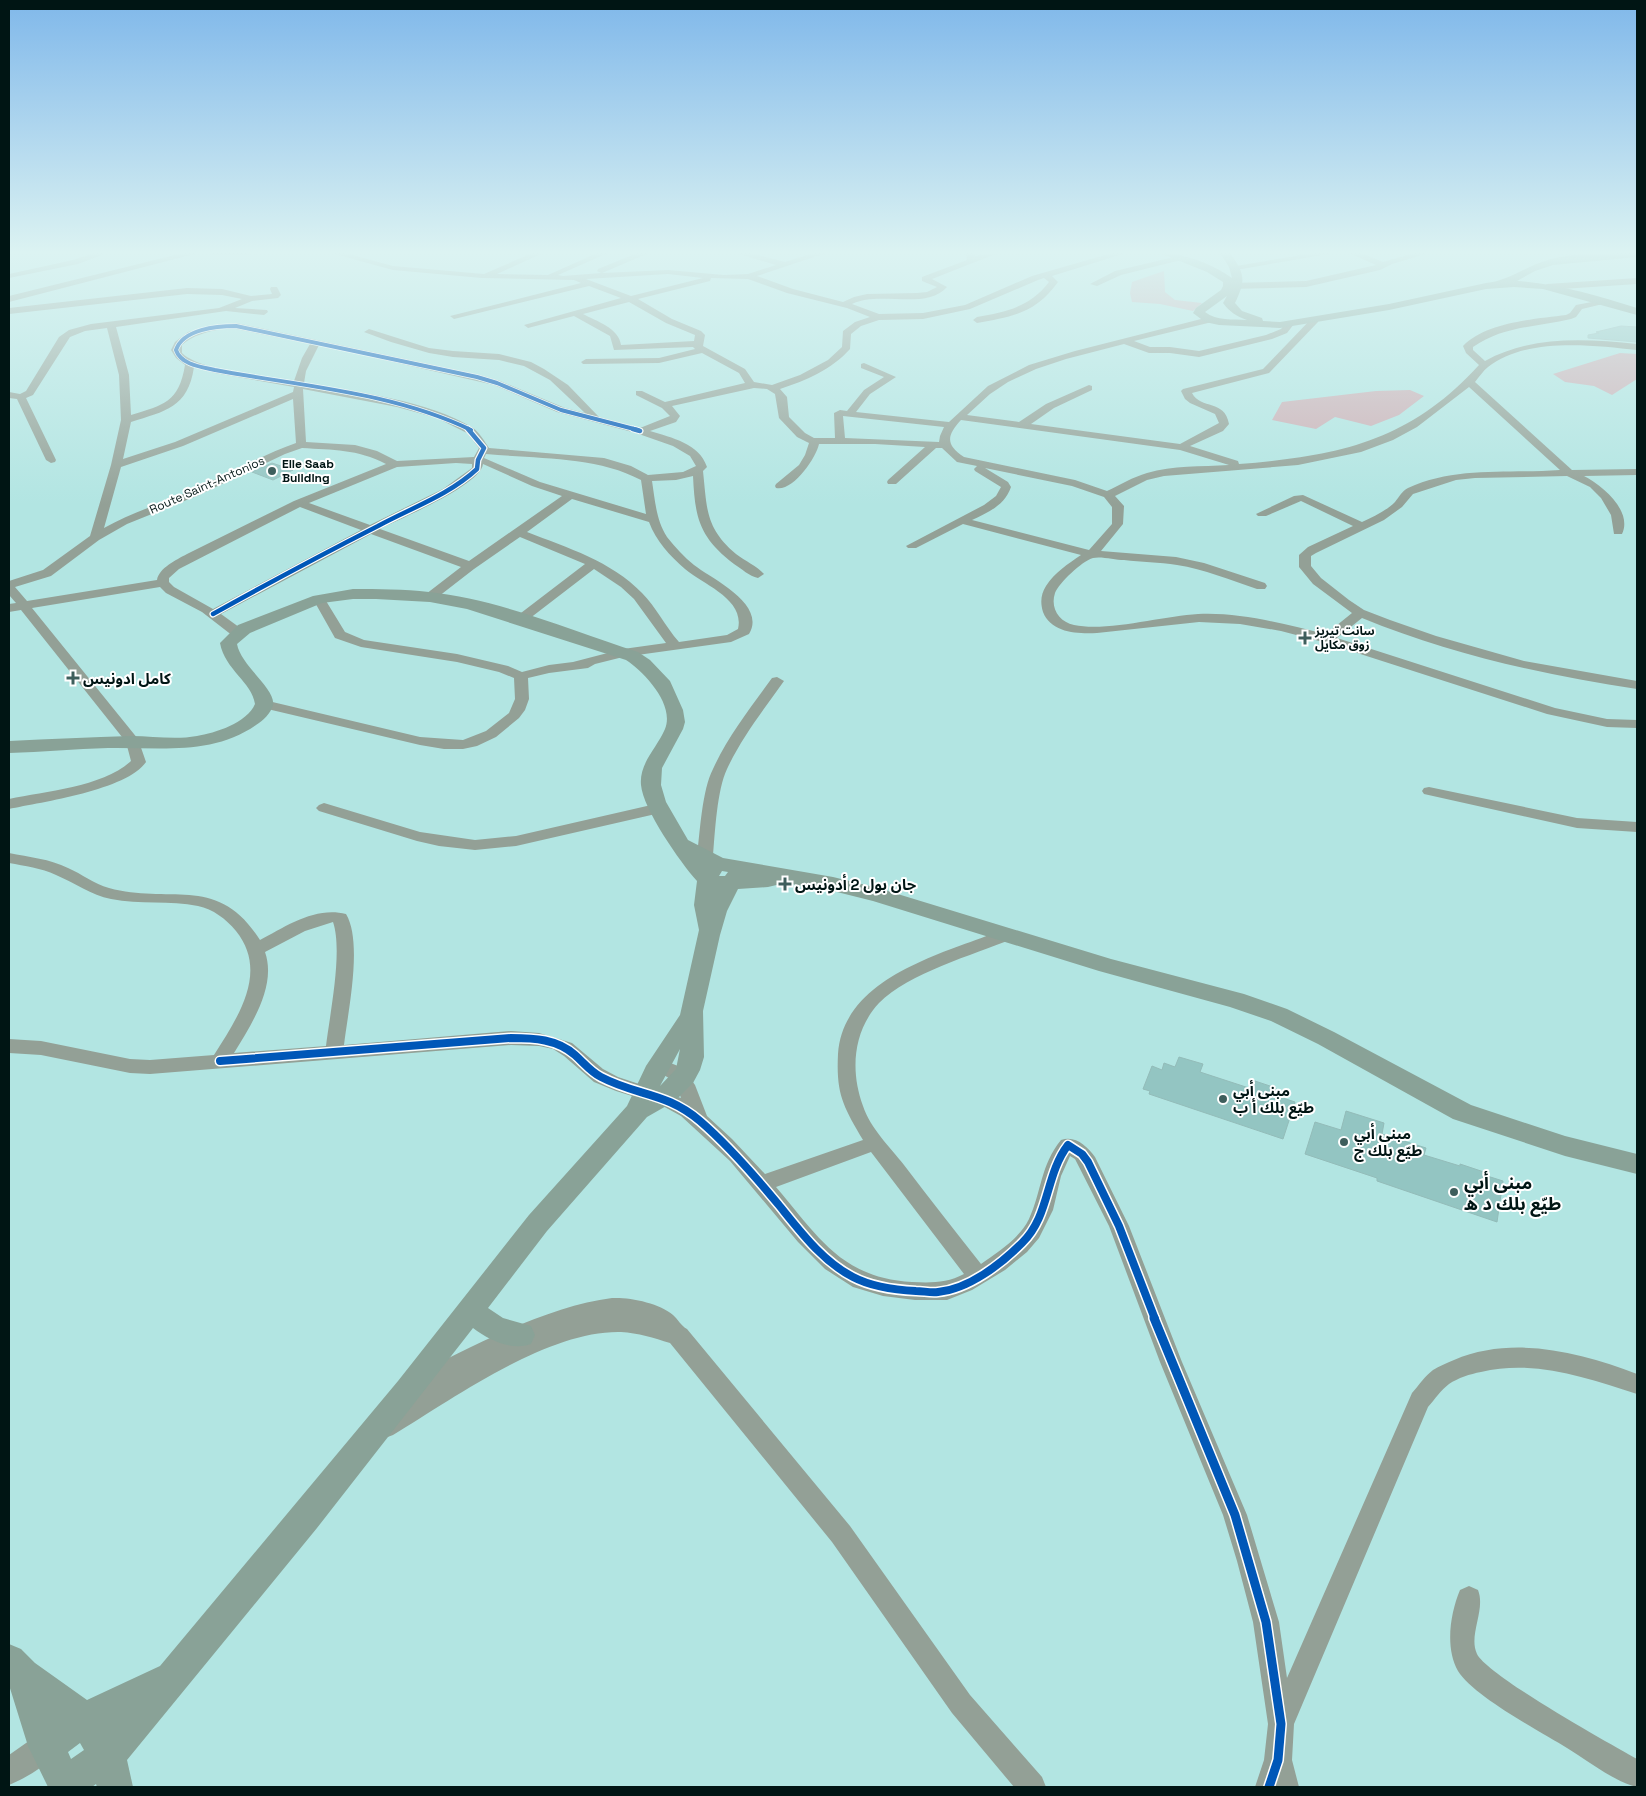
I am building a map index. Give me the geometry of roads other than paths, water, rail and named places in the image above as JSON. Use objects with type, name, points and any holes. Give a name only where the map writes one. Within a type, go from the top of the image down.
[{"type":"main road","points":[[9,747],[133,742],[177,743],[208,739],[229,732],[260,713],[264,704],[261,692],[232,660],[228,643],[238,633],[319,599],[353,594],[430,597],[468,604],[522,619],[592,643],[656,676],[666,689],[676,717],[674,729],[652,768],[650,776],[653,795],[688,858],[709,866]]},
{"type":"main road","points":[[709,866],[713,882],[735,876],[768,880],[785,876],[834,884],[878,895],[1107,966],[1236,1000],[1279,1015],[1361,1056],[1462,1112],[1557,1144],[1637,1164]]},
{"type":"main road","points":[[709,866],[704,904],[709,928]]},
{"type":"main road","points":[[16,1668],[62,1786],[111,1771],[170,1679],[372,1435],[572,1182],[648,1099],[683,1078],[689,1069],[692,1055],[691,1016],[709,928],[735,876]]},
{"type":"main road","points":[[648,1099],[658,1065],[691,1016]]},
{"type":"main road","points":[[469,1310],[496,1329],[521,1335]]},
{"type":"main road","points":[[16,1668],[84,1719],[111,1771]]},
{"type":"main road","points":[[46,1746],[84,1719],[170,1679]]},
{"type":"street","points":[[9,395],[21,397],[28,395],[65,337]]},
{"type":"street","points":[[95,538],[116,466],[126,420],[124,375],[114,337]]},
{"type":"street","points":[[190,337],[178,345],[176,350],[178,354],[190,363],[297,389],[395,403],[447,420],[477,434],[483,444],[477,469],[468,477],[213,614]]},
{"type":"street","points":[[290,337],[486,380],[561,410],[640,431],[676,443],[692,452],[702,464],[698,470],[705,523],[720,546],[739,562],[758,574]]},
{"type":"street","points":[[385,337],[438,352],[522,362],[550,376],[566,387],[595,420]]},
{"type":"street","points":[[614,337],[618,348],[699,347],[742,371],[751,384]]},
{"type":"street","points":[[699,347],[700,337]]},
{"type":"street","points":[[772,388],[826,367],[847,347],[845,337]]},
{"type":"street","points":[[892,482],[938,445],[944,439],[950,425],[979,397],[1011,377],[1058,359],[1142,337]]},
{"type":"street","points":[[1125,341],[1144,349],[1199,354],[1269,337]]},
{"type":"street","points":[[1181,447],[1219,429],[1224,424],[1222,414],[1190,399],[1186,395],[1186,391],[1258,374],[1266,370],[1299,337]]},
{"type":"street","points":[[1484,365],[1469,351],[1468,346],[1474,341],[1485,337]]},
{"type":"street","points":[[301,445],[302,428],[297,389],[303,365],[316,342]]},
{"type":"street","points":[[1108,495],[1155,474],[1313,460],[1342,454],[1377,443],[1411,425],[1470,382],[1484,365],[1506,354],[1547,343],[1590,342],[1637,348]]},
{"type":"street","points":[[586,362],[659,360],[683,356],[699,347]]},
{"type":"street","points":[[604,374],[606,362]]},
{"type":"street","points":[[126,420],[158,410],[179,398],[187,385],[190,363]]},
{"type":"street","points":[[850,413],[867,392],[891,377],[864,366]]},
{"type":"street","points":[[1470,382],[1570,472],[1587,481],[1606,496],[1617,515],[1618,532]]},
{"type":"street","points":[[666,406],[680,400],[751,384],[772,388],[781,394],[784,418],[801,435],[815,441],[938,445],[961,460],[997,479],[1006,487],[1001,498],[986,509],[912,546]]},
{"type":"street","points":[[1022,425],[1050,406],[1089,388]]},
{"type":"street","points":[[116,466],[179,444],[297,389]]},
{"type":"street","points":[[639,393],[666,406],[675,416],[672,420],[640,431]]},
{"type":"street","points":[[21,397],[51,460]]},
{"type":"street","points":[[840,442],[838,415],[850,413],[950,425]]},
{"type":"street","points":[[958,417],[1181,447],[1215,458],[1250,466]]},
{"type":"street","points":[[780,486],[808,462],[815,441]]},
{"type":"street","name":"Route Saint-Antonios","points":[[133,742],[22,605],[9,586],[47,573],[95,538],[123,522],[194,493],[281,452],[301,445],[355,448],[373,452],[395,464]]},
{"type":"street","points":[[480,456],[491,464],[519,478],[653,520]]},
{"type":"street","points":[[238,633],[213,614],[170,590],[163,583],[163,577],[175,566],[298,504],[395,464],[456,460],[480,456],[604,461],[627,468],[646,478],[681,475],[698,470]]},
{"type":"street","points":[[961,460],[1074,483],[1108,495],[1118,506],[1118,522],[1091,554],[1071,567],[1048,592],[1047,605],[1052,617],[1064,626],[1089,630],[1199,618],[1248,621],[1281,627],[1328,640],[1552,711],[1607,723],[1637,724]]},
{"type":"street","points":[[1637,472],[1475,475],[1442,480],[1410,492],[1398,506],[1380,518],[1312,550],[1305,556],[1304,561],[1305,567],[1317,581],[1360,613],[1431,639],[1522,665],[1637,685]]},
{"type":"street","points":[[319,599],[336,630],[348,639],[361,643],[472,662],[521,676],[539,670],[621,658],[671,646],[731,638],[744,631],[746,620],[739,604],[692,569],[675,553],[660,534],[653,520],[646,478]]},
{"type":"street","points":[[430,597],[470,566],[570,495]]},
{"type":"street","points":[[1262,514],[1298,498],[1303,498],[1361,526]]},
{"type":"street","points":[[298,504],[470,566]]},
{"type":"street","points":[[962,520],[1001,532],[1091,554],[1189,564],[1214,569],[1261,586]]},
{"type":"street","points":[[519,533],[612,572],[637,595],[671,646]]},
{"type":"street","points":[[522,619],[594,563]]},
{"type":"street","points":[[9,608],[163,583]]},
{"type":"street","points":[[1328,640],[1360,613]]},
{"type":"street","points":[[264,704],[420,741],[446,744],[473,744],[493,734],[519,711],[523,696],[521,676]]},
{"type":"street","points":[[709,866],[709,814],[719,770],[747,723],[776,681]]},
{"type":"street","points":[[9,804],[88,786],[123,775],[139,762],[133,742]]},
{"type":"street","points":[[1429,791],[1577,823],[1637,827]]},
{"type":"street","points":[[324,808],[416,836],[475,845],[516,841],[660,808]]},
{"type":"street","points":[[9,858],[56,868],[99,891],[132,896],[194,900],[218,906],[244,928],[257,949],[261,960],[260,975],[248,1014],[220,1061]]},
{"type":"street","points":[[257,949],[322,918],[331,915],[339,917],[344,932],[346,950],[334,1052]]},
{"type":"street","points":[[978,1276],[875,1143],[854,1110],[846,1080],[848,1044],[855,1021],[874,998],[899,980],[925,967],[1006,935]]},
{"type":"street","points":[[9,1046],[41,1048],[130,1066],[150,1068],[334,1052],[532,1038],[548,1041],[566,1049],[590,1070],[606,1080],[648,1099],[676,1103],[728,1146],[832,1264],[853,1277],[880,1288],[939,1292],[978,1276],[1015,1250],[1032,1232],[1043,1205],[1054,1164],[1068,1145],[1082,1154],[1088,1162],[1119,1226],[1171,1362],[1235,1514],[1266,1622],[1281,1724],[1278,1760],[1269,1787]]},
{"type":"street","points":[[658,1065],[677,1071],[683,1078],[700,1121]]},
{"type":"street","points":[[761,1184],[875,1143]]},
{"type":"street","points":[[408,1390],[490,1348],[541,1326],[595,1310],[618,1307],[646,1311],[665,1321],[841,1534],[961,1704],[1032,1787]]},
{"type":"street","points":[[372,1435],[496,1362],[562,1334],[614,1322],[642,1326],[679,1336]]},
{"type":"street","points":[[1281,1724],[1346,1577],[1420,1400],[1442,1376],[1470,1364],[1515,1357],[1568,1362],[1637,1384]]},
{"type":"street","points":[[1469,1599],[1463,1642],[1468,1662],[1483,1677],[1505,1693],[1637,1774]]},
{"type":"street","points":[[9,1771],[46,1746]]},
{"type":"street","points":[[1278,1760],[1285,1787]]},
{"type":"place","name":"Elie Saab Building","points":[[272,471]]},
{"type":"place","name":"سانت تيريز زوق مكايل","points":[[1305,638]]},
{"type":"place","name":"كامل ادونيس","points":[[73,678]]},
{"type":"place","name":"جان بول 2 أدونيس","points":[[785,884]]},
{"type":"place","name":"مبنى أبي طيّع بلك أ ب","points":[[1223,1099]]},
{"type":"place","name":"مبنى أبي طيّع بلك ج","points":[[1344,1142]]},
{"type":"place","name":"مبنى أبي طيّع بلك د ه","points":[[1454,1192]]}]
